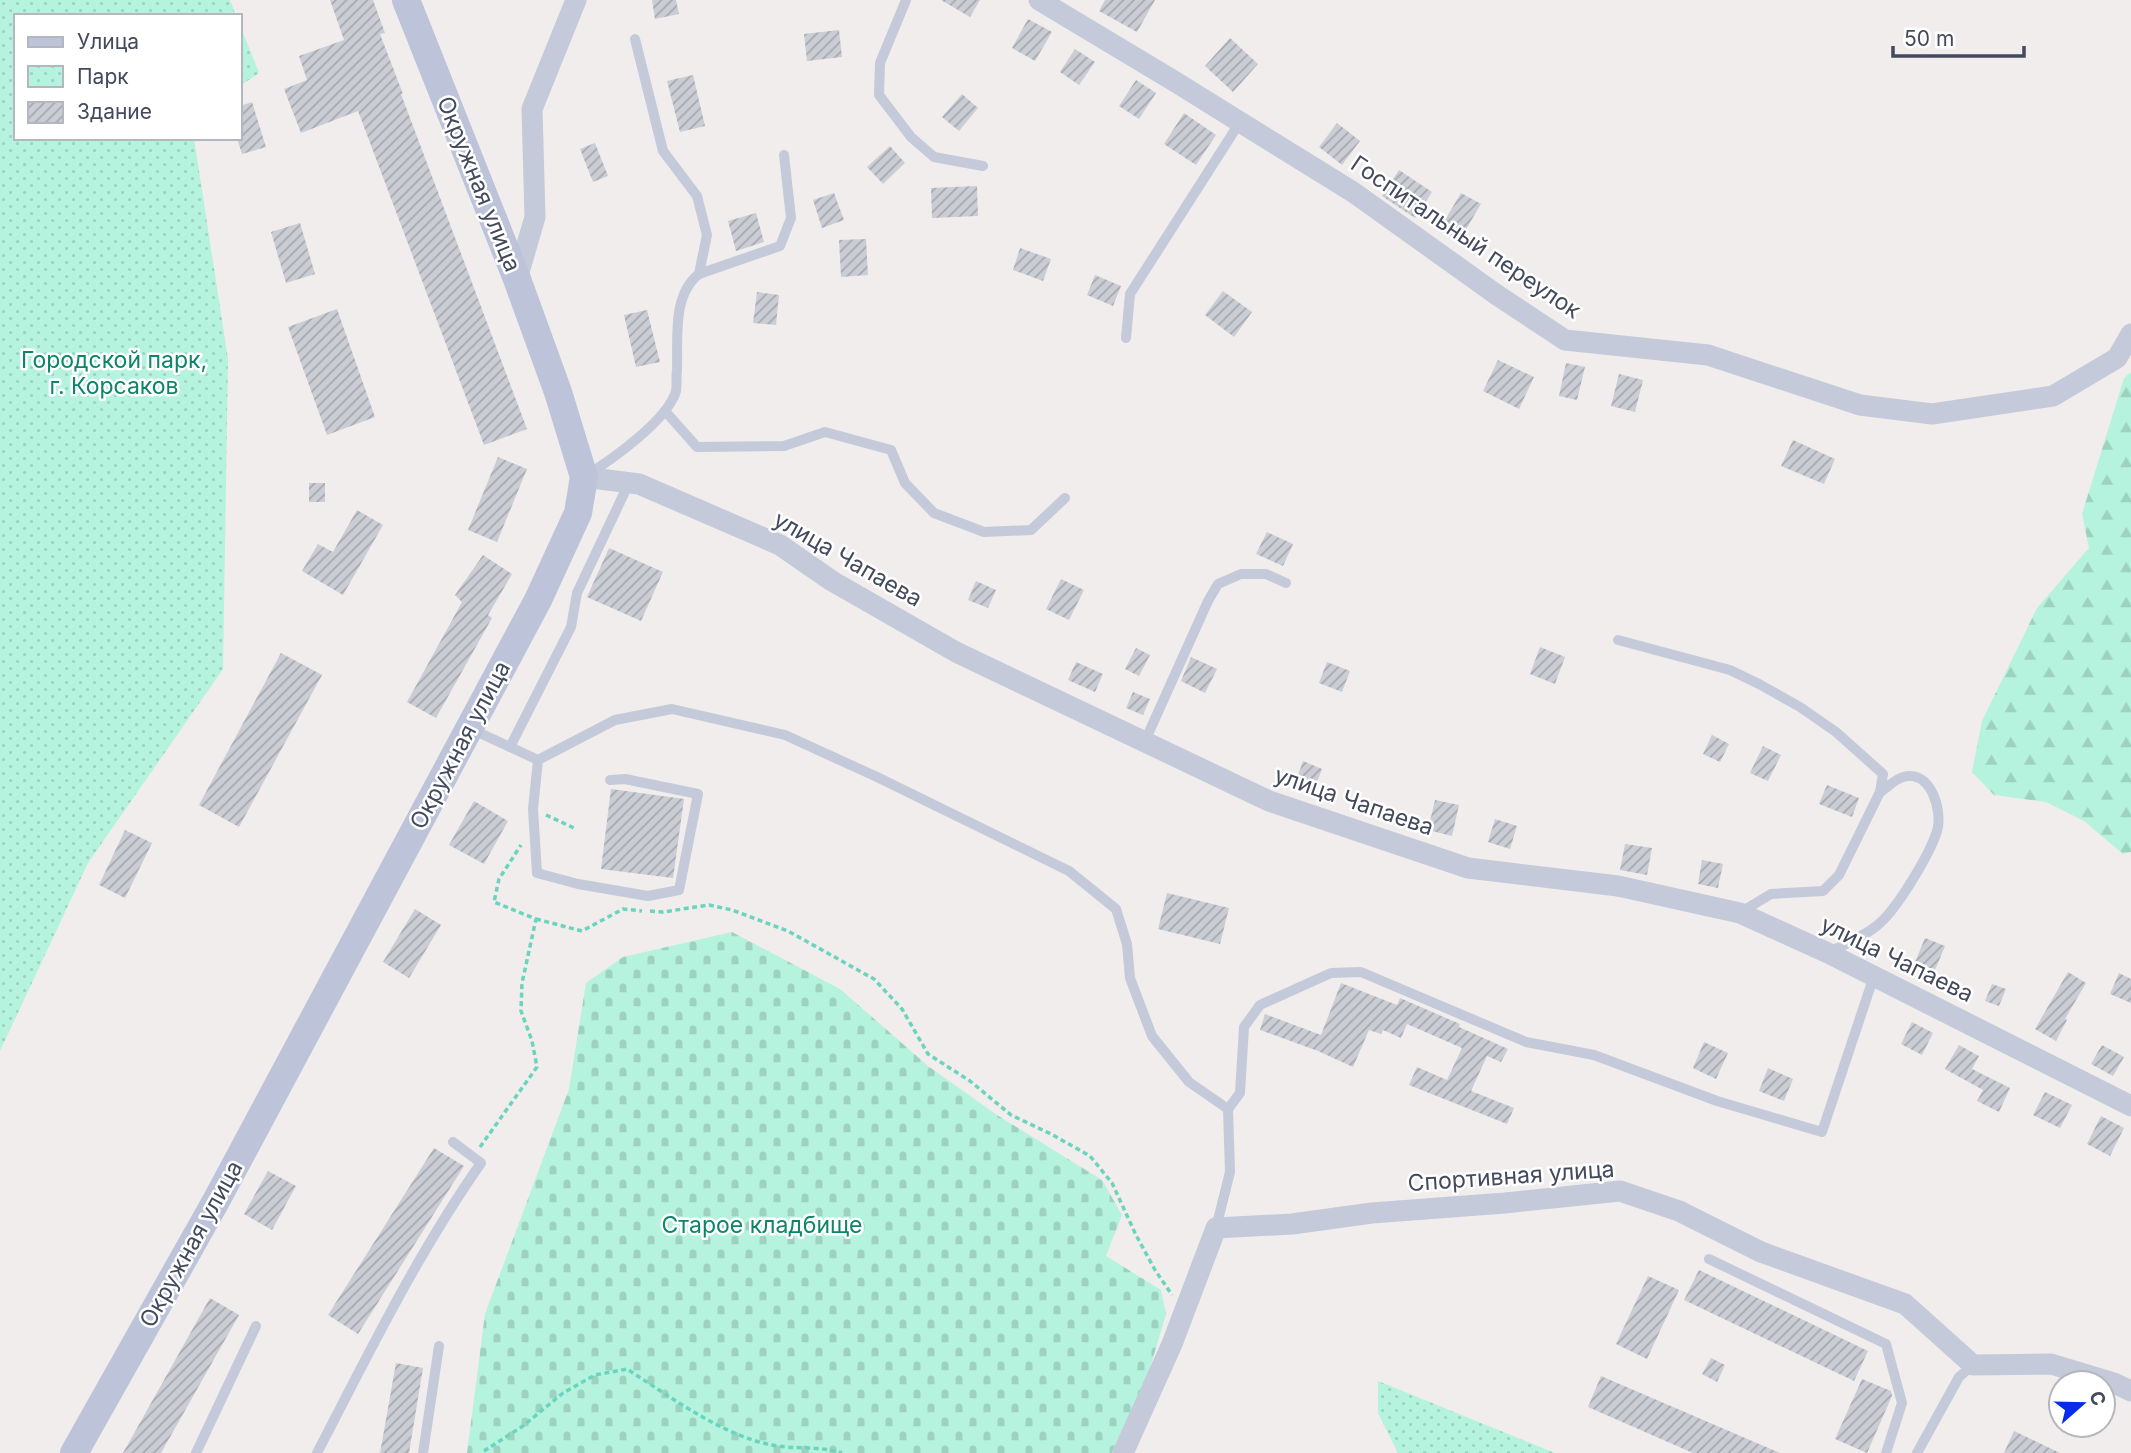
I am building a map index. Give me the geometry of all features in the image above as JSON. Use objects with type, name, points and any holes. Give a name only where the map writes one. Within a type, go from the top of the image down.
[{"type":"main road","name":"Окружная улица","points":[[74,1453],[216,1201],[538,600],[578,513],[584,477],[558,392],[517,279],[406,0]]},
{"type":"street","points":[[517,279],[535,217],[532,109],[576,0]]},
{"type":"street","name":"Госпитальный переулок","points":[[1039,0],[1353,192],[1565,340],[1708,355],[1860,405],[1932,414],[2053,396],[2117,358],[2131,334]]},
{"type":"street","name":"улица Чапаева","points":[[584,477],[639,484],[780,545],[832,581],[956,652],[1269,801],[1468,868],[1618,886],[1740,914],[1828,953],[2131,1105]]},
{"type":"street","name":"Спортивная улица","points":[[1216,1228],[1292,1224],[1372,1213],[1620,1191],[1679,1211],[1761,1252],[1905,1304],[1973,1365]]},
{"type":"street","points":[[1123,1453],[1172,1344],[1216,1228]]},
{"type":"street","points":[[1973,1365],[2051,1364],[2114,1383],[2131,1391]]},
{"type":"lane","points":[[906,0],[880,63],[879,95],[911,137],[934,157],[983,166]]},
{"type":"lane","points":[[635,38],[663,151],[697,196],[707,235],[699,274]]},
{"type":"lane","points":[[1126,338],[1130,294],[1240,122]]},
{"type":"lane","points":[[584,477],[617,456],[665,411],[676,392],[680,305],[688,282],[699,274],[780,246],[790,218],[785,155]]},
{"type":"lane","points":[[665,411],[698,447],[784,446],[825,432],[891,450],[905,483],[934,513],[984,532],[1031,530],[1065,498]]},
{"type":"lane","points":[[510,747],[571,627],[577,593],[629,483]]},
{"type":"lane","points":[[1145,741],[1218,584],[1241,574],[1266,575],[1286,583]]},
{"type":"lane","points":[[1618,640],[1730,670],[1800,707],[1836,732],[1883,774],[1880,792],[1839,874],[1823,891],[1771,894],[1740,914]]},
{"type":"lane","points":[[538,760],[615,720],[672,709],[785,735],[1069,871],[1116,909],[1127,944],[1130,978],[1152,1037],[1189,1082],[1227,1109]]},
{"type":"lane","points":[[469,728],[538,760]]},
{"type":"lane","points":[[538,760],[533,808],[537,873],[578,884],[648,896],[679,890],[698,794],[625,779],[610,780]]},
{"type":"lane","points":[[1828,953],[1880,924],[1924,858],[1937,831],[1940,813],[1926,783],[1913,777],[1902,777],[1880,792]]},
{"type":"lane","points":[[1216,1228],[1230,1172],[1227,1109],[1240,1093],[1244,1027],[1260,1005],[1331,973],[1361,972],[1526,1042],[1594,1055],[1717,1101],[1822,1132],[1874,976]]},
{"type":"lane","points":[[317,1453],[380,1331],[455,1200],[481,1163],[453,1142]]},
{"type":"lane","points":[[1709,1259],[1886,1344],[1902,1403],[1886,1453]]},
{"type":"lane","points":[[195,1453],[256,1326]]},
{"type":"lane","points":[[423,1453],[439,1346]]},
{"type":"lane","points":[[1917,1453],[1959,1377],[1973,1365]]},
{"type":"path","points":[[533,808],[574,828]]},
{"type":"path","points":[[521,845],[499,879],[494,902],[536,919],[582,930],[623,909],[663,912],[709,905],[732,910],[788,931],[874,979],[902,1009],[928,1054],[970,1082],[1011,1115],[1090,1156],[1112,1183],[1136,1235],[1184,1312]]},
{"type":"path","points":[[477,1151],[537,1067],[532,1041],[521,1011],[522,983],[536,919]]},
{"type":"path","points":[[484,1451],[523,1426],[573,1387],[595,1375],[627,1369],[728,1431],[772,1446],[825,1448],[842,1453]]},
{"type":"green space","name":"Городской парк, г. Корсаков","points":[[0,0],[230,0],[235,14],[14,14],[14,140],[194,140],[228,359],[223,669],[88,863],[0,1051]]},
{"type":"green space","points":[[242,30],[259,73],[242,85]]},
{"type":"green space","points":[[2131,372],[2131,852],[2123,854],[2084,821],[2046,802],[1994,795],[1972,772],[1982,721],[2037,608],[2089,548],[2082,514],[2124,378]]},
{"type":"green space","name":"Старое кладбище","points":[[732,932],[840,989],[928,1066],[997,1115],[1102,1180],[1122,1215],[1106,1256],[1161,1290],[1166,1314],[1148,1375],[1112,1453],[467,1453],[485,1314],[569,1089],[586,983],[623,957]]},
{"type":"green space","points":[[1378,1381],[1555,1453],[1398,1453],[1378,1413]]},
{"type":"building","points":[[330,0],[373,0],[385,33],[380,34],[401,94],[527,429],[484,445],[358,111],[301,133],[284,89],[307,80],[299,56],[344,40]]},
{"type":"building","points":[[652,0],[676,0],[679,14],[655,19]]},
{"type":"building","points":[[941,0],[980,0],[970,17]]},
{"type":"building","points":[[1105,0],[1155,0],[1137,32],[1099,11]]},
{"type":"building","points":[[1028,19],[1052,32],[1035,61],[1012,48]]},
{"type":"building","points":[[839,30],[842,57],[807,61],[804,34]]},
{"type":"building","points":[[1230,38],[1258,64],[1233,92],[1205,66]]},
{"type":"building","points":[[1075,49],[1095,62],[1079,85],[1060,72]]},
{"type":"building","points":[[693,75],[705,126],[680,132],[667,81]]},
{"type":"building","points":[[1136,80],[1156,93],[1139,119],[1119,106]]},
{"type":"building","points":[[962,94],[978,108],[959,131],[942,117]]},
{"type":"building","points":[[252,102],[266,147],[242,154],[238,140],[242,140],[242,105]]},
{"type":"building","points":[[1184,113],[1216,135],[1196,165],[1164,144]]},
{"type":"building","points":[[1337,123],[1360,141],[1342,165],[1319,147]]},
{"type":"building","points":[[595,143],[608,176],[593,182],[580,149]]},
{"type":"building","points":[[890,146],[905,163],[883,184],[867,167]]},
{"type":"building","points":[[1399,170],[1432,192],[1415,218],[1382,196]]},
{"type":"building","points":[[977,186],[978,216],[932,218],[931,188]]},
{"type":"building","points":[[834,193],[844,220],[822,228],[813,200]]},
{"type":"building","points":[[1461,193],[1481,204],[1459,241],[1439,230]]},
{"type":"building","points":[[756,213],[764,242],[736,251],[728,221]]},
{"type":"building","points":[[300,223],[315,274],[286,283],[271,232]]},
{"type":"building","points":[[866,239],[868,275],[841,277],[839,240]]},
{"type":"building","points":[[1020,248],[1051,259],[1043,281],[1013,270]]},
{"type":"building","points":[[1095,275],[1121,286],[1113,306],[1087,295]]},
{"type":"building","points":[[1223,291],[1252,312],[1234,337],[1205,315]]},
{"type":"building","points":[[757,292],[779,295],[776,325],[753,323]]},
{"type":"building","points":[[337,309],[375,417],[327,435],[288,327]]},
{"type":"building","points":[[647,310],[660,362],[636,367],[624,315]]},
{"type":"building","points":[[1498,360],[1534,377],[1519,409],[1483,391]]},
{"type":"building","points":[[1566,363],[1585,367],[1577,400],[1559,396]]},
{"type":"building","points":[[1619,374],[1643,380],[1635,412],[1611,406]]},
{"type":"building","points":[[1793,440],[1835,459],[1824,484],[1781,466]]},
{"type":"building","points":[[498,457],[527,469],[497,542],[468,530]]},
{"type":"building","points":[[309,483],[325,483],[325,502],[309,502]]},
{"type":"building","points":[[357,510],[383,525],[343,595],[302,571],[318,544],[333,552]]},
{"type":"building","points":[[1267,532],[1293,544],[1283,566],[1256,554]]},
{"type":"building","points":[[609,548],[663,572],[641,621],[587,597]]},
{"type":"building","points":[[483,555],[512,574],[488,615],[492,618],[436,718],[407,702],[462,602],[455,595]]},
{"type":"building","points":[[1061,579],[1084,590],[1069,620],[1046,609]]},
{"type":"building","points":[[976,581],[996,590],[988,608],[968,600]]},
{"type":"building","points":[[1540,647],[1565,657],[1555,684],[1530,674]]},
{"type":"building","points":[[1136,648],[1150,655],[1139,676],[1125,669]]},
{"type":"building","points":[[281,653],[322,675],[239,827],[199,805]]},
{"type":"building","points":[[1191,657],[1217,669],[1205,693],[1181,681]]},
{"type":"building","points":[[1076,662],[1103,674],[1095,692],[1068,680]]},
{"type":"building","points":[[1327,662],[1350,671],[1342,692],[1319,683]]},
{"type":"building","points":[[1133,692],[1150,699],[1143,715],[1126,708]]},
{"type":"building","points":[[1712,735],[1729,744],[1720,762],[1703,754]]},
{"type":"building","points":[[1763,746],[1781,755],[1768,781],[1750,773]]},
{"type":"building","points":[[1303,761],[1322,769],[1315,788],[1296,781]]},
{"type":"building","points":[[1827,785],[1859,798],[1852,817],[1819,804]]},
{"type":"building","points":[[611,789],[684,799],[673,878],[601,869]]},
{"type":"building","points":[[1435,800],[1459,805],[1452,836],[1428,830]]},
{"type":"building","points":[[474,801],[508,821],[484,864],[449,845]]},
{"type":"building","points":[[1495,819],[1517,826],[1510,849],[1488,842]]},
{"type":"building","points":[[125,830],[152,843],[125,898],[99,885]]},
{"type":"building","points":[[1625,844],[1652,848],[1647,875],[1620,870]]},
{"type":"building","points":[[1702,860],[1723,864],[1718,888],[1698,884]]},
{"type":"building","points":[[1167,893],[1229,908],[1220,944],[1158,929]]},
{"type":"building","points":[[415,909],[441,925],[409,978],[383,962]]},
{"type":"building","points":[[1925,938],[1945,946],[1935,970],[1915,962]]},
{"type":"building","points":[[2068,972],[2086,983],[2065,1019],[2067,1020],[2056,1041],[2035,1029]]},
{"type":"building","points":[[2119,973],[2131,979],[2131,1003],[2110,994]]},
{"type":"building","points":[[1341,983],[1397,1005],[1400,998],[1460,1024],[1459,1027],[1508,1049],[1501,1062],[1487,1056],[1471,1091],[1514,1108],[1507,1124],[1409,1085],[1417,1067],[1447,1080],[1462,1048],[1407,1024],[1401,1038],[1383,1030],[1381,1034],[1369,1030],[1353,1067],[1260,1030],[1265,1014],[1321,1035]]},
{"type":"building","points":[[1992,984],[2006,989],[1999,1006],[1985,1001]]},
{"type":"building","points":[[1912,1022],[1933,1033],[1922,1055],[1901,1044]]},
{"type":"building","points":[[1704,1042],[1728,1053],[1716,1079],[1693,1068]]},
{"type":"building","points":[[1959,1045],[1979,1056],[1972,1069],[2010,1088],[1999,1112],[1977,1101],[1983,1090],[1945,1069]]},
{"type":"building","points":[[2102,1045],[2124,1057],[2113,1076],[2091,1064]]},
{"type":"building","points":[[1768,1068],[1793,1079],[1784,1101],[1759,1091]]},
{"type":"building","points":[[2045,1092],[2072,1105],[2060,1128],[2033,1115]]},
{"type":"building","points":[[2101,1116],[2124,1128],[2110,1156],[2087,1144]]},
{"type":"building","points":[[434,1148],[464,1166],[358,1334],[328,1315]]},
{"type":"building","points":[[268,1171],[296,1186],[272,1230],[244,1214]]},
{"type":"building","points":[[1699,1270],[1868,1351],[1854,1381],[1684,1300]]},
{"type":"building","points":[[1648,1276],[1679,1290],[1647,1359],[1616,1344]]},
{"type":"building","points":[[210,1298],[239,1315],[161,1453],[123,1453]]},
{"type":"building","points":[[1711,1358],[1725,1365],[1717,1382],[1702,1374]]},
{"type":"building","points":[[396,1363],[423,1368],[409,1453],[380,1453]]},
{"type":"building","points":[[1601,1376],[1780,1453],[1693,1453],[1588,1407]]},
{"type":"building","points":[[1862,1379],[1891,1391],[1892,1396],[1867,1453],[1835,1439]]},
{"type":"building","points":[[2014,1431],[2060,1453],[2004,1453]]}]
